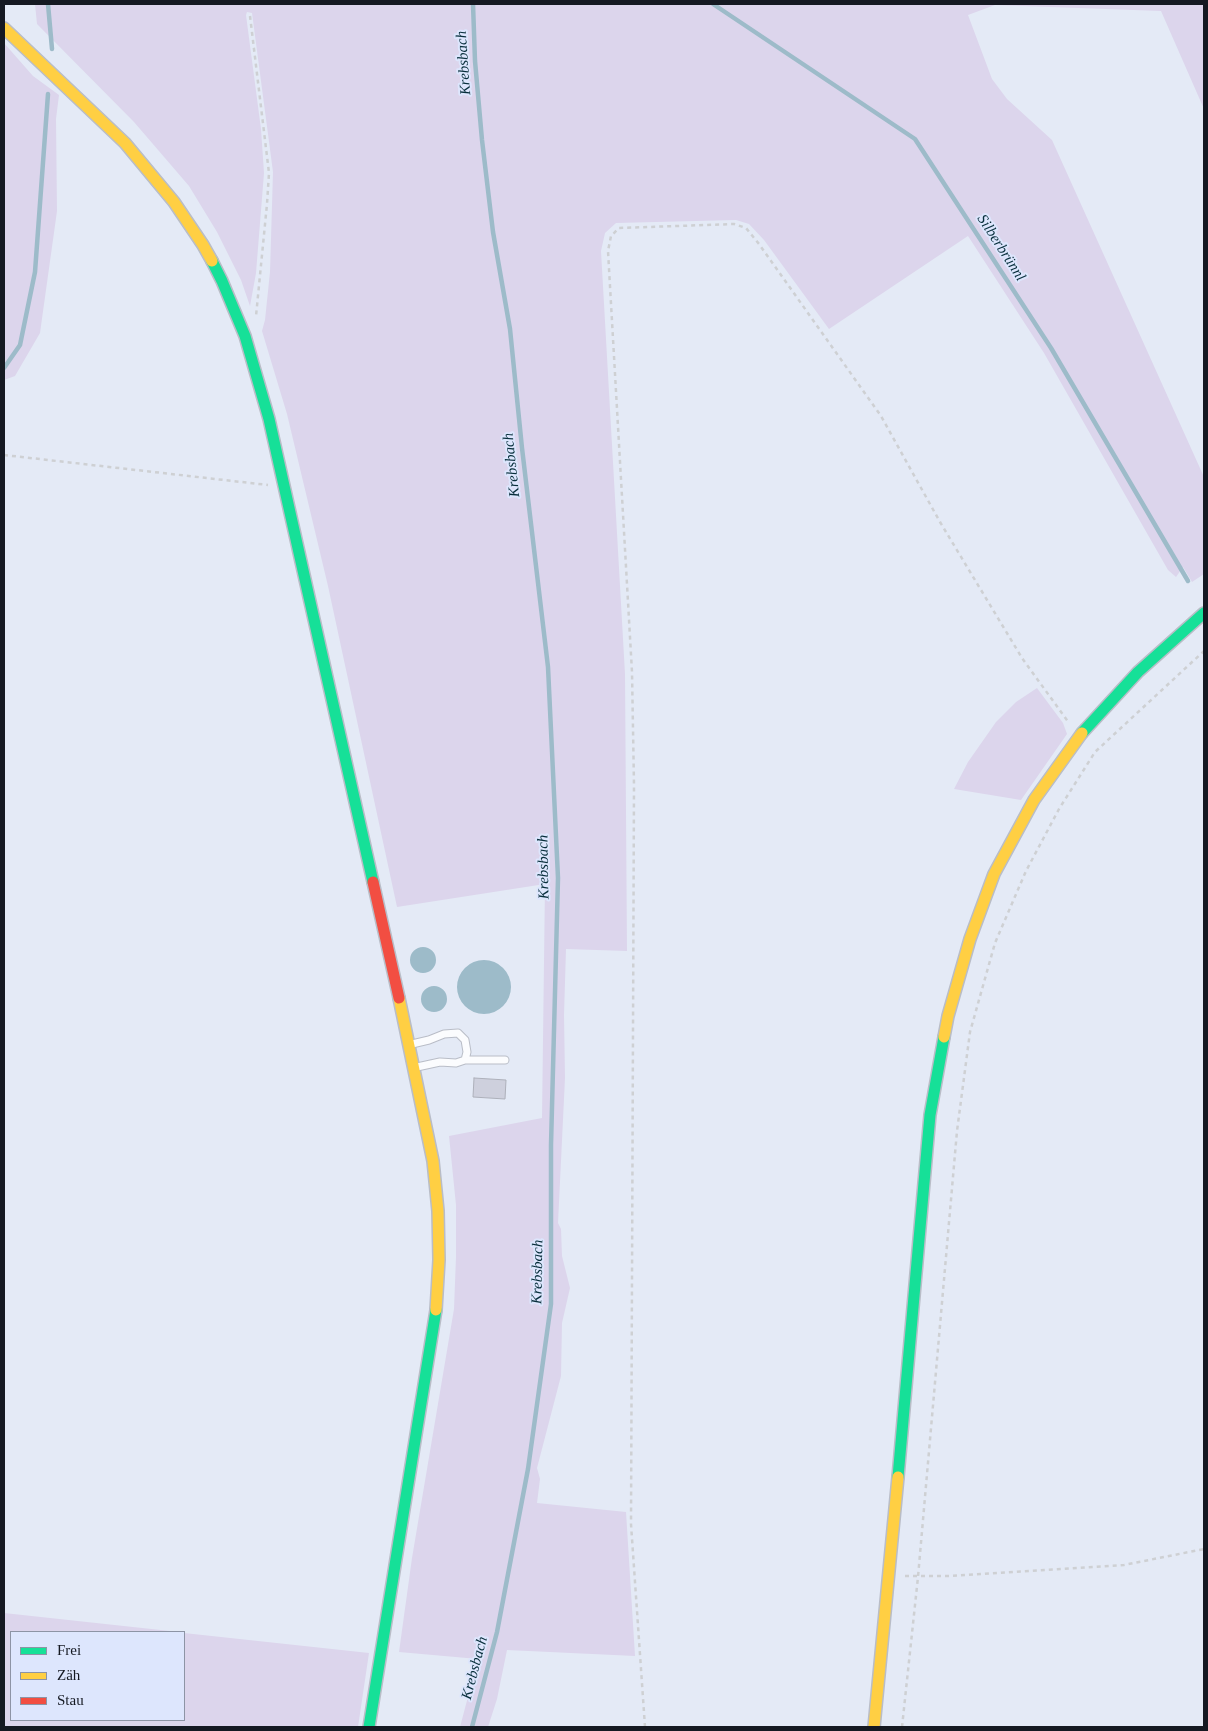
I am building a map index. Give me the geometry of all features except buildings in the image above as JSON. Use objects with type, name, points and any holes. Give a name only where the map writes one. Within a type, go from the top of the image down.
[{"type":"street","points":[[4,28],[125,143],[174,202],[203,244],[222,281],[245,336],[269,419],[285,487],[415,1068],[433,1160],[438,1211],[439,1260],[436,1310],[369,1727]]},
{"type":"street","points":[[874,1727],[890,1575],[930,1115],[948,1016],[970,938],[994,874],[1034,800],[1078,737],[1138,672],[1204,613]]},
{"type":"lane","points":[[410,1045],[444,1034],[458,1033],[465,1040],[467,1052],[465,1060]]},
{"type":"lane","points":[[415,1068],[440,1062],[506,1060]]},
{"type":"path","points":[[250,16],[268,173],[257,302]]},
{"type":"path","points":[[645,1727],[631,1524],[634,785],[632,672],[608,251],[611,236],[619,228],[734,224],[746,228],[881,416],[940,522],[1022,658],[1078,737]]},
{"type":"path","points":[[4,455],[285,487]]},
{"type":"path","points":[[902,1727],[918,1577],[957,1131],[970,1032],[996,943],[1026,871],[1059,809],[1095,752],[1204,651]]},
{"type":"path","points":[[890,1575],[918,1577],[1124,1565],[1204,1549]]},
{"type":"shaded area","points":[[35,4],[1204,4],[1204,109],[1161,11],[995,5],[968,15],[992,79],[1007,99],[1052,140],[1204,477],[1204,574],[1192,582],[1183,567],[1176,577],[1168,570],[1044,353],[968,236],[829,329],[764,240],[749,224],[736,220],[616,223],[605,233],[601,251],[625,674],[627,951],[566,949],[565,1078],[558,1223],[561,1229],[562,1256],[570,1288],[562,1323],[561,1376],[537,1468],[540,1479],[537,1503],[626,1512],[635,1656],[507,1650],[497,1699],[488,1727],[460,1727],[478,1659],[399,1652],[412,1558],[454,1309],[456,1205],[449,1136],[542,1118],[545,884],[397,907],[328,586],[287,414],[262,331],[270,272],[273,172],[252,13],[247,12],[246,15],[261,129],[264,173],[256,273],[250,306],[241,280],[217,232],[189,186],[134,122],[37,24]]},
{"type":"shaded area","points":[[4,43],[33,76],[59,95],[56,119],[57,211],[40,333],[15,376],[4,380]]},
{"type":"shaded area","points":[[1037,688],[1063,723],[1067,734],[1021,800],[954,789],[968,762],[996,722],[1016,702]]},
{"type":"shaded area","points":[[4,1613],[170,1631],[10,1631],[10,1721],[185,1721],[185,1633],[369,1653],[358,1727],[4,1727]]},
{"type":"water","points":[[423,947],[432,951],[436,960],[432,969],[423,973],[414,969],[410,960],[414,951]]},
{"type":"water","points":[[484,960],[494,962],[503,968],[509,977],[511,987],[509,997],[503,1006],[494,1012],[484,1014],[474,1012],[465,1006],[459,997],[457,987],[459,977],[465,968],[474,962]]},
{"type":"water","points":[[434,986],[443,990],[447,999],[443,1008],[434,1012],[425,1008],[421,999],[425,990]]},
{"type":"waterway","points":[[48,4],[52,49]]},
{"type":"waterway","name":"Krebsbach","points":[[472,1727],[497,1632],[528,1469],[551,1304],[551,1145],[558,878],[548,667],[510,329],[493,232],[482,140],[475,61],[473,4]]},
{"type":"waterway","name":"Silberbrünnl","points":[[713,4],[915,139],[1051,348],[1188,581]]},
{"type":"waterway","points":[[4,368],[20,345],[35,272],[48,94]]},
{"type":"traffic: fast","points":[[212,261],[245,336],[269,419],[373,882]]},
{"type":"traffic: fast","points":[[1082,733],[1138,672],[1204,613]]},
{"type":"traffic: fast","points":[[898,1477],[930,1115],[944,1037]]},
{"type":"traffic: fast","points":[[369,1727],[436,1310]]},
{"type":"traffic: slow","points":[[4,28],[125,143],[174,202],[212,261]]},
{"type":"traffic: slow","points":[[944,1037],[948,1016],[970,939],[994,874],[1034,800],[1082,733]]},
{"type":"traffic: slow","points":[[399,998],[433,1161],[438,1211],[439,1260],[436,1310]]},
{"type":"traffic: slow","points":[[874,1727],[898,1477]]},
{"type":"traffic: jam","points":[[373,882],[399,998]]}]
